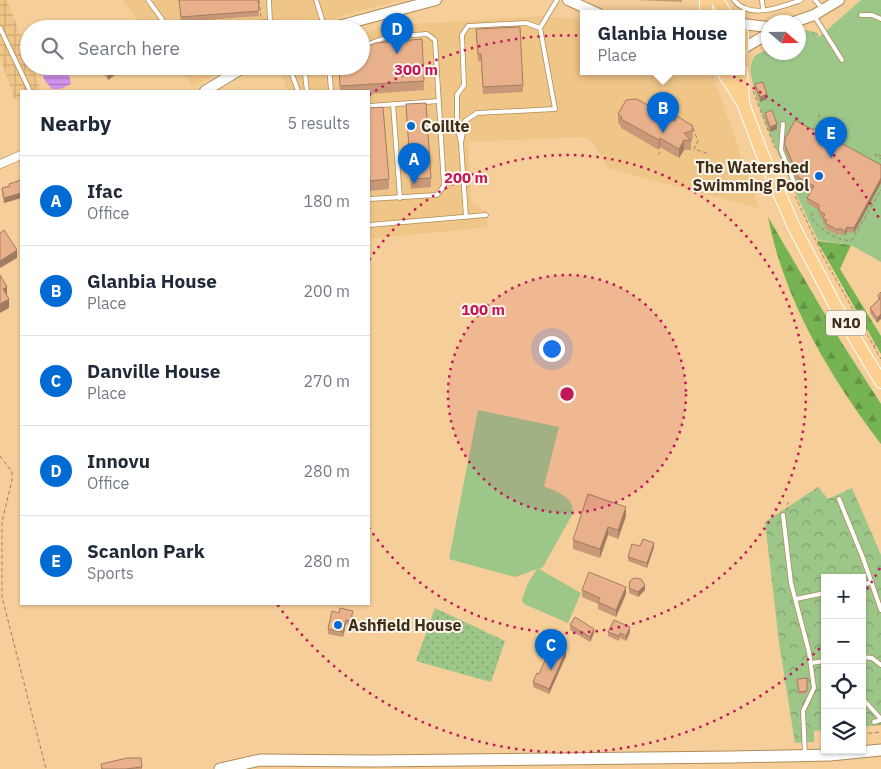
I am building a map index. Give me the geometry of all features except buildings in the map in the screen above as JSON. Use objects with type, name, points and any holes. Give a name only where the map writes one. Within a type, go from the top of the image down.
[{"type":"highway","name":"N10","points":[[725,75],[744,103]]},
{"type":"highway","name":"N10","points":[[741,75],[744,103],[761,151],[794,227],[836,305],[881,382]]},
{"type":"main road","points":[[220,769],[260,760],[371,762],[805,756],[879,751]]},
{"type":"street","points":[[360,20],[436,0]]},
{"type":"street","points":[[568,0],[590,10]]},
{"type":"street","points":[[806,17],[839,0]]},
{"type":"street","points":[[745,24],[761,26]]},
{"type":"street","points":[[745,46],[761,38]]},
{"type":"street","points":[[207,90],[231,75]]},
{"type":"street","points":[[0,164],[20,155]]},
{"type":"lane","points":[[148,0],[163,20]]},
{"type":"lane","points":[[269,0],[270,20]]},
{"type":"lane","points":[[316,0],[323,20]]},
{"type":"lane","points":[[461,143],[465,121],[477,113],[555,109],[540,28],[557,0]]},
{"type":"lane","points":[[734,0],[745,10],[768,10],[801,0]]},
{"type":"lane","points":[[762,0],[763,9]]},
{"type":"lane","points":[[815,0],[842,60]]},
{"type":"lane","points":[[861,15],[872,15],[881,19]]},
{"type":"lane","points":[[466,217],[461,143],[457,125],[457,96],[464,85],[462,35],[468,26],[526,23],[540,28]]},
{"type":"lane","points":[[0,28],[20,68]]},
{"type":"lane","points":[[370,44],[387,38],[427,34],[435,40],[444,186],[437,195],[370,200]]},
{"type":"lane","points":[[24,75],[31,90]]},
{"type":"lane","points":[[292,75],[298,90]]},
{"type":"lane","points":[[305,75],[307,90]]},
{"type":"lane","points":[[330,75],[331,90]]},
{"type":"lane","points":[[370,106],[439,101]]},
{"type":"lane","points":[[393,104],[400,198]]},
{"type":"lane","points":[[783,124],[781,150],[795,190]]},
{"type":"lane","points":[[370,225],[486,215]]},
{"type":"lane","points":[[839,499],[881,610]]},
{"type":"lane","points":[[783,515],[791,583],[811,663],[814,688],[803,711],[805,756]]},
{"type":"lane","points":[[866,584],[872,582]]},
{"type":"lane","points":[[796,599],[821,594]]},
{"type":"lane","points":[[866,657],[877,658],[881,664]]},
{"type":"lane","points":[[811,663],[821,662]]},
{"type":"lane","points":[[866,702],[881,719],[874,722]]},
{"type":"path","points":[[259,0],[261,20]]},
{"type":"path","points":[[752,90],[777,154]]},
{"type":"path","points":[[660,111],[677,121]]},
{"type":"path","points":[[818,114],[821,134],[819,135]]},
{"type":"path","points":[[689,127],[694,128],[697,136],[698,141],[694,149],[709,154]]},
{"type":"path","points":[[658,155],[662,150]]},
{"type":"path","points":[[881,156],[876,153],[874,155],[881,159]]},
{"type":"path","points":[[873,161],[881,165]]},
{"type":"path","points":[[795,190],[824,258],[881,359]]},
{"type":"path","points":[[813,212],[811,217],[818,226],[843,240],[852,240],[881,190]]},
{"type":"path","points":[[873,346],[881,342]]},
{"type":"path","points":[[0,456],[12,472],[12,480],[2,522],[2,598],[46,769]]},
{"type":"path","points":[[783,515],[789,508],[788,502]]},
{"type":"path","points":[[866,734],[881,732]]},
{"type":"shaded area","points":[[0,0],[7,0],[20,34],[20,75],[35,75],[41,90],[20,90],[20,97],[14,99],[0,56]]},
{"type":"shaded area","points":[[122,0],[400,0],[327,20],[138,20]]},
{"type":"shaded area","points":[[540,16],[580,20],[580,75],[713,75],[759,208],[608,168],[592,141],[582,137],[468,142],[471,200],[475,205],[487,212],[488,227],[370,239],[370,90],[288,90],[281,75],[370,75],[370,31],[383,26]]},
{"type":"shaded area","points":[[43,75],[69,75],[71,84],[60,89],[52,89]]},
{"type":"shaded area","points":[[183,75],[213,75],[193,87]]},
{"type":"green space","points":[[861,0],[881,0],[881,262],[851,245],[818,240],[777,152],[766,125],[752,80],[751,65],[756,55],[761,52],[761,60],[806,60],[806,40],[819,37]]},
{"type":"green space","points":[[806,30],[817,33],[819,37],[806,40]]},
{"type":"green space","points":[[768,217],[840,340],[881,404],[881,444],[827,365],[797,308],[775,248]]},
{"type":"green space","points":[[817,241],[851,245],[840,269],[881,336],[881,354]]},
{"type":"green space","points":[[478,410],[559,427],[544,486],[565,496],[573,509],[572,515],[543,567],[539,569],[581,593],[568,623],[524,604],[522,600],[528,583],[537,569],[515,577],[449,559]]},
{"type":"green space","points":[[818,487],[828,499],[852,488],[881,555],[881,725],[866,727],[866,574],[821,574],[821,730],[814,731],[814,742],[795,743],[779,642],[765,522]]},
{"type":"green space","points":[[435,608],[505,641],[491,682],[416,661]]},
{"type":"place","name":"Innovu","points":[[397,54]]},
{"type":"place","name":"Coillte","points":[[411,126]]},
{"type":"place","name":"Glanbia House","points":[[663,133]]},
{"type":"place","name":"Scanlon Park","points":[[831,158]]},
{"type":"place","name":"The Watershed Swimming Pool","points":[[819,176]]},
{"type":"place","name":"Ifac","points":[[414,184]]},
{"type":"place","name":"Ashfield House","points":[[338,625]]},
{"type":"place","name":"Danville House","points":[[551,670]]}]
